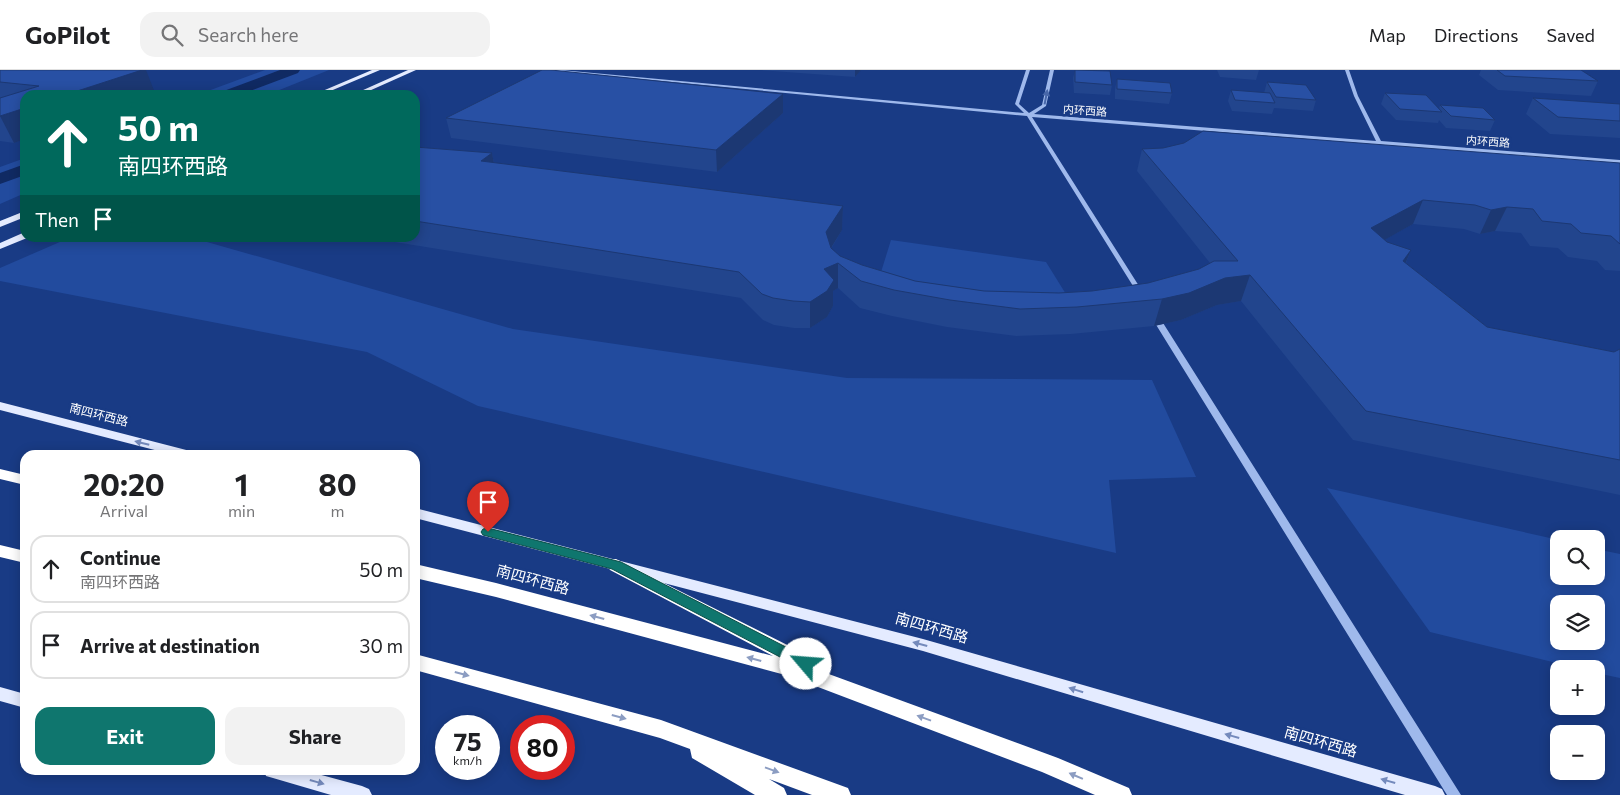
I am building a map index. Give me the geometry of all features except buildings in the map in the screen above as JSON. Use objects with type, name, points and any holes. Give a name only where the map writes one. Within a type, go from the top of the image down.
[{"type":"highway","points":[[0,474],[20,479]]},
{"type":"highway","points":[[0,551],[20,556]]},
{"type":"highway","points":[[616,565],[875,700]]},
{"type":"highway","name":"南四环西路","points":[[420,572],[496,590],[792,669],[1050,765],[1121,795]]},
{"type":"highway","points":[[420,663],[662,729],[840,795]]},
{"type":"highway","points":[[662,729],[776,795]]},
{"type":"main road","points":[[328,90],[377,70]]},
{"type":"main road","points":[[367,90],[413,70]]},
{"type":"main road","points":[[0,224],[20,216]]},
{"type":"main road","points":[[0,246],[20,237]]},
{"type":"main road","name":"南四环西路","points":[[0,406],[170,450]]},
{"type":"main road","name":"南四环西路","points":[[420,514],[923,645],[1434,795]]},
{"type":"main road","points":[[0,694],[20,700]]},
{"type":"main road","points":[[291,775],[362,795]]},
{"type":"street","name":"内环西路","points":[[548,70],[1029,116],[1620,162]]},
{"type":"street","points":[[1028,70],[1018,104],[1029,116],[1454,795]]},
{"type":"street","points":[[1029,116],[1044,106],[1052,70]]},
{"type":"street","points":[[1347,70],[1356,96],[1379,143]]},
{"type":"shaded area","points":[[265,70],[329,70],[279,90],[211,90]]},
{"type":"shaded area","points":[[20,160],[20,195],[0,204],[0,167]]},
{"type":"shaded area","points":[[891,240],[1046,262],[1069,299],[877,285]]},
{"type":"shaded area","points":[[60,242],[207,242],[513,329],[847,378],[1152,380],[1196,477],[1109,480],[1116,553],[478,406],[367,352],[0,281],[0,268]]},
{"type":"shaded area","points":[[1327,488],[1550,538],[1550,585],[1605,585],[1605,551],[1620,554],[1620,678],[1605,675],[1605,660],[1550,661],[1430,632]]},
{"type":"waterway","points":[[239,90],[293,70]]},
{"type":"waterway","points":[[0,179],[20,171]]},
{"type":"route","points":[[488,532],[616,565],[806,664]]}]
